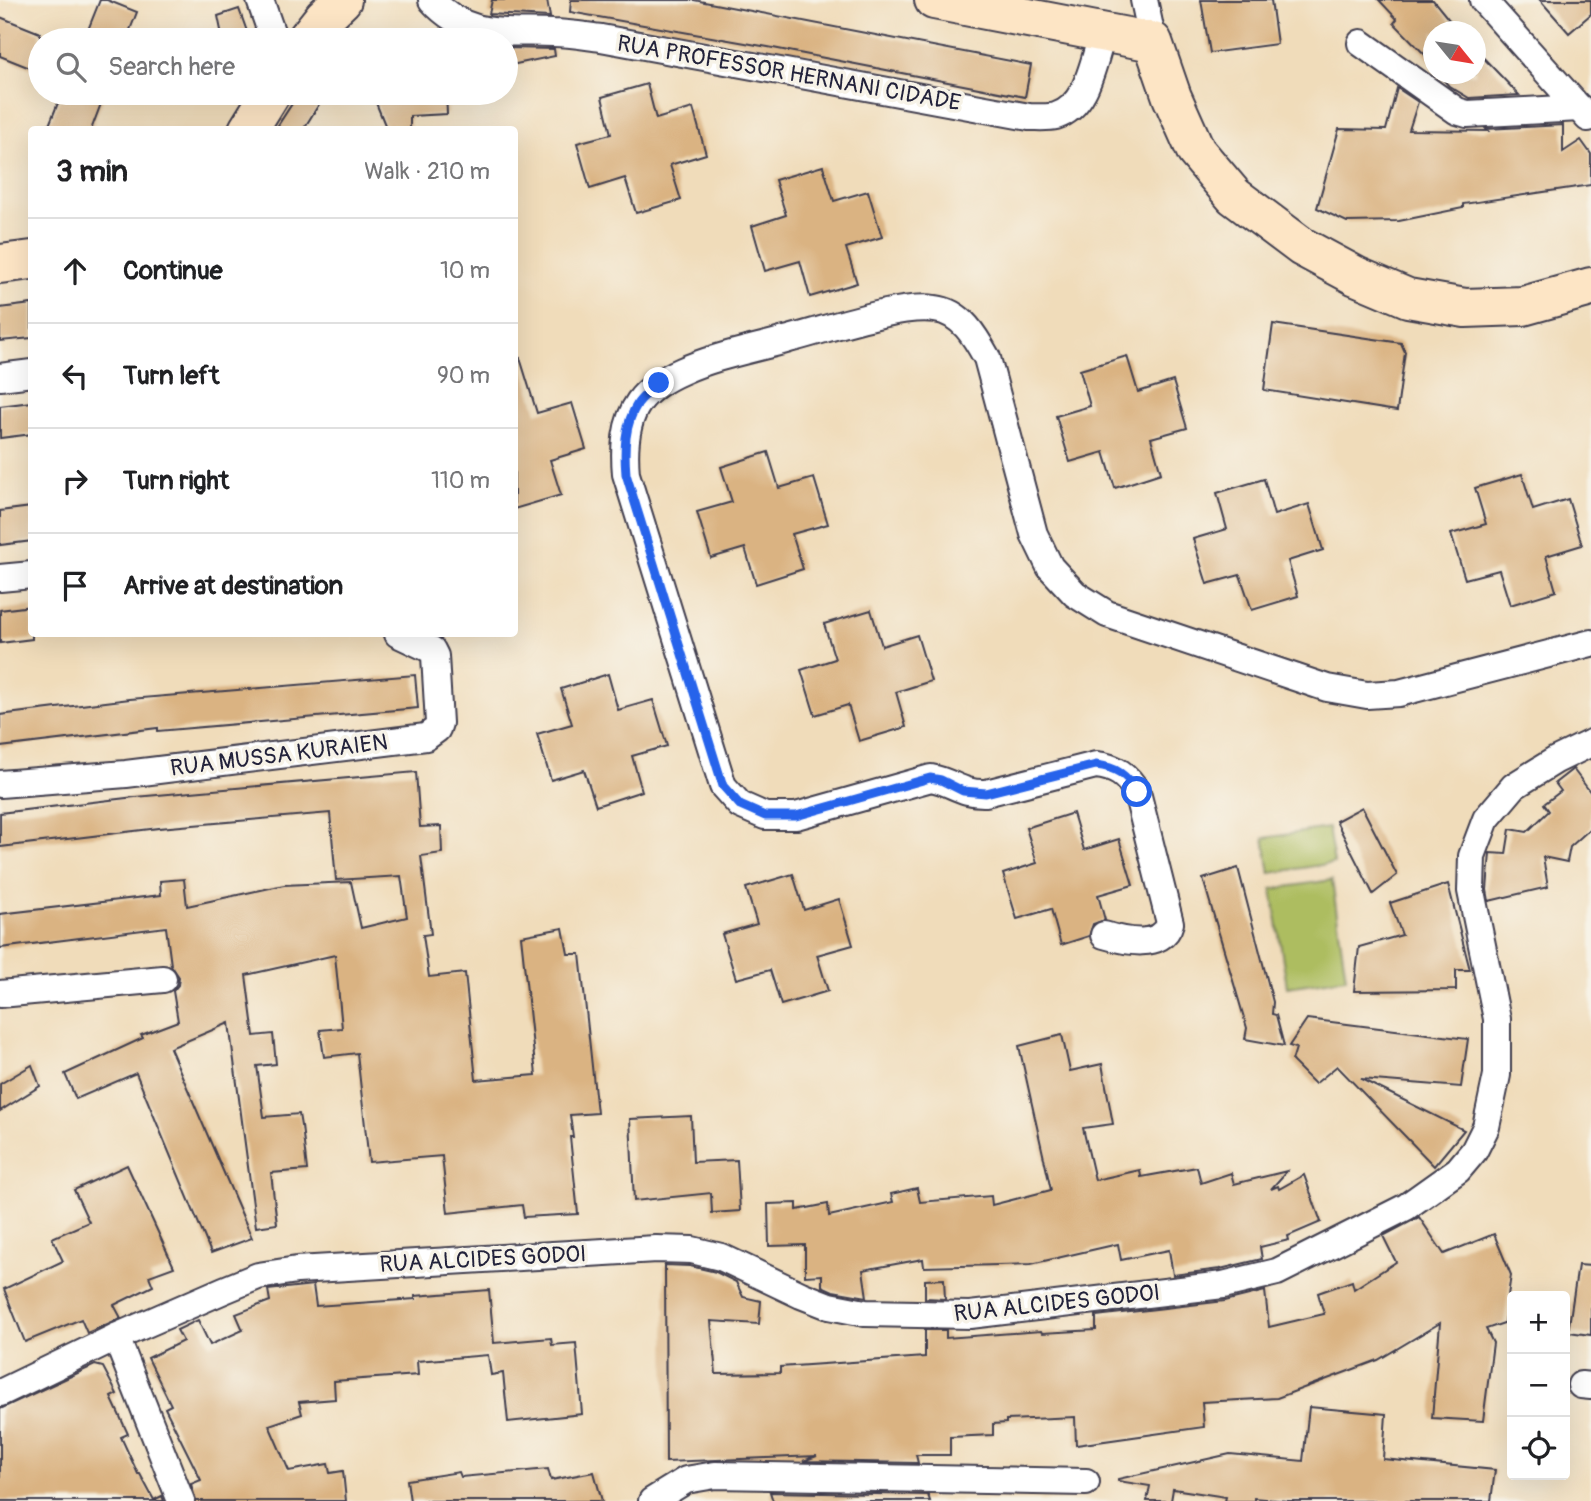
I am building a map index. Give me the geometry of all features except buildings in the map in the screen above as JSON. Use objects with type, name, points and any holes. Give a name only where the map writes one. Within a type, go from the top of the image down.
[{"type":"street","points":[[260,0],[270,28]]},
{"type":"street","points":[[315,28],[342,0]]},
{"type":"street","name":"RUA PROFESSOR HERNANI CIDADE","points":[[432,0],[444,13],[475,28]]},
{"type":"street","points":[[934,0],[1153,42]]},
{"type":"street","points":[[1144,0],[1153,42],[1172,97],[1196,152],[1234,196],[1302,247],[1356,276],[1408,298],[1465,309],[1523,306],[1591,287]]},
{"type":"street","points":[[1483,0],[1585,115]]},
{"type":"street","name":"RUA PROFESSOR HERNANI CIDADE","points":[[518,32],[601,38],[1029,117],[1054,117],[1071,110],[1082,95],[1103,33]]},
{"type":"street","points":[[1361,43],[1457,111],[1467,114],[1585,115]]},
{"type":"street","points":[[250,126],[264,105]]},
{"type":"street","points":[[0,264],[28,260]]},
{"type":"street","points":[[1104,935],[1132,942],[1155,940],[1163,936],[1170,923],[1137,792],[1130,780],[1120,771],[1108,766],[1096,765],[986,793],[963,791],[941,780],[930,778],[796,816],[765,816],[740,805],[723,786],[626,474],[624,452],[628,428],[638,403],[659,383],[683,370],[887,313],[937,309],[954,317],[974,332],[987,358],[1034,534],[1050,567],[1075,594],[1107,614],[1326,688],[1367,695],[1399,693],[1591,643]]},
{"type":"street","points":[[0,377],[28,374]]},
{"type":"street","points":[[0,578],[28,575]]},
{"type":"street","name":"RUA MUSSA KURAIEN","points":[[0,784],[126,774],[426,737],[437,729],[439,723],[435,656],[432,650],[404,637]]},
{"type":"street","name":"RUA ALCIDES GODOI","points":[[0,1393],[116,1337],[258,1276],[296,1270],[642,1250],[692,1250],[722,1257],[829,1306],[865,1313],[970,1315],[1223,1285],[1277,1272],[1406,1207],[1458,1170],[1474,1151],[1486,1127],[1497,1075],[1497,1019],[1471,891],[1472,856],[1486,818],[1514,786],[1556,760],[1591,743]]},
{"type":"street","points":[[0,994],[163,979]]},
{"type":"street","points":[[116,1337],[181,1501]]},
{"type":"street","points":[[652,1501],[686,1480],[715,1475],[1086,1482]]},
{"type":"green space","points":[[1328,828],[1334,863],[1270,873],[1264,838]]},
{"type":"green space","points":[[1332,880],[1346,978],[1287,987],[1272,889]]},
{"type":"route","points":[[659,383],[638,403],[628,428],[624,452],[626,474],[723,786],[740,805],[765,816],[796,816],[930,778],[941,780],[963,791],[986,793],[1096,765],[1120,771],[1130,780],[1137,792]]}]
